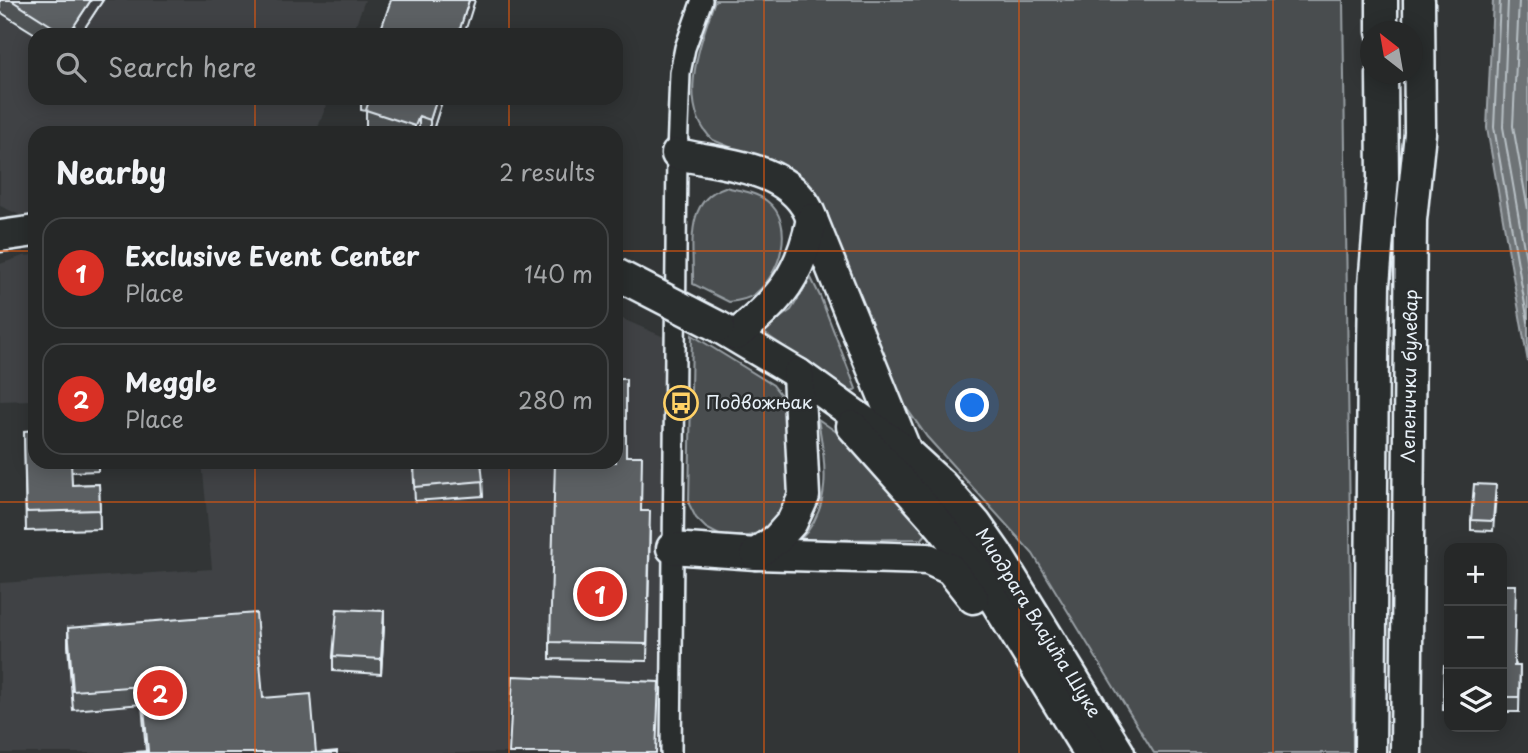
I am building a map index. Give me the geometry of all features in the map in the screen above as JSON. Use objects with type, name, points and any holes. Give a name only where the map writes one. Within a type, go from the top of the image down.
[{"type":"main road","points":[[1382,0],[1382,21]]},
{"type":"main road","name":"Лепенички булевар","points":[[1406,753],[1412,220],[1420,133],[1419,0]]},
{"type":"main road","name":"Лепенички булевар","points":[[1370,753],[1374,285],[1383,178],[1382,84]]},
{"type":"main road","points":[[677,154],[761,172],[778,179],[800,198],[812,219],[905,451]]},
{"type":"main road","points":[[727,331],[771,306],[791,280],[804,254],[812,219]]},
{"type":"main road","points":[[0,236],[28,232]]},
{"type":"main road","name":"Миодрага Влајића Шуке","points":[[623,278],[727,331],[810,383],[905,451],[942,485],[976,524],[1119,753]]},
{"type":"main road","points":[[756,554],[777,539],[792,522],[804,496],[810,383]]},
{"type":"main road","name":"Миодрага Влајића Шуке","points":[[810,383],[972,565],[1089,753]]},
{"type":"main road","points":[[672,548],[756,554],[915,557],[936,561],[955,573],[1018,655],[1041,674]]},
{"type":"main road","points":[[1060,705],[1071,753]]},
{"type":"street","points":[[671,753],[680,73],[685,48],[702,0]]},
{"type":"shaded area","points":[[0,0],[365,0],[355,28],[28,28],[28,105],[326,105],[319,126],[28,126],[28,214],[20,215],[0,206]]},
{"type":"shaded area","points":[[715,0],[1343,0],[1353,753],[1154,753],[1033,554],[927,437],[900,399],[868,334],[822,204],[813,188],[799,176],[713,140],[702,126],[695,109],[694,73]]},
{"type":"shaded area","points":[[725,187],[752,193],[767,201],[776,210],[783,235],[778,262],[764,285],[749,297],[729,302],[693,284],[692,241],[697,214],[702,203]]},
{"type":"shaded area","points":[[28,256],[28,400],[0,401],[0,264]]},
{"type":"shaded area","points":[[811,278],[856,389],[852,392],[761,331],[791,310]]},
{"type":"shaded area","points":[[623,319],[671,340],[663,753],[0,753],[0,583],[212,569],[203,469],[623,469]]},
{"type":"shaded area","points":[[692,335],[773,385],[785,405],[794,486],[789,504],[765,530],[749,536],[721,536],[706,528],[696,518],[689,504]]},
{"type":"shaded area","points":[[818,419],[845,438],[928,532],[922,539],[800,540],[811,527],[822,498],[824,467]]},
{"type":"water","points":[[1493,0],[1528,0],[1528,362],[1487,128]]},
{"type":"building","points":[[11,0],[91,0],[73,28],[55,28]]},
{"type":"building","points":[[391,0],[469,0],[460,28],[381,28]]},
{"type":"building","points":[[368,105],[435,105],[430,120],[419,116],[415,126],[366,110]]},
{"type":"building","points":[[623,379],[626,379],[626,456],[642,456],[641,511],[650,511],[647,644],[550,642],[555,469],[623,469]]},
{"type":"building","points":[[24,431],[28,431],[28,469],[71,469],[72,485],[99,484],[100,510],[26,512]]},
{"type":"building","points":[[414,469],[482,469],[483,481],[415,487]]},
{"type":"building","points":[[1474,484],[1496,485],[1493,521],[1471,520]]},
{"type":"building","points":[[1507,585],[1516,585],[1514,666],[1520,666],[1519,697],[1507,697]]},
{"type":"building","points":[[337,609],[384,611],[381,659],[333,656]]},
{"type":"building","points":[[256,613],[263,698],[311,694],[316,753],[123,753],[148,751],[142,686],[73,691],[68,628]]},
{"type":"building","points":[[513,676],[659,682],[656,753],[509,753]]},
{"type":"place","name":"Подвожњак","points":[[681,403]]},
{"type":"place","name":"Exclusive Event Center","points":[[600,594]]},
{"type":"place","name":"Meggle","points":[[160,693]]}]
